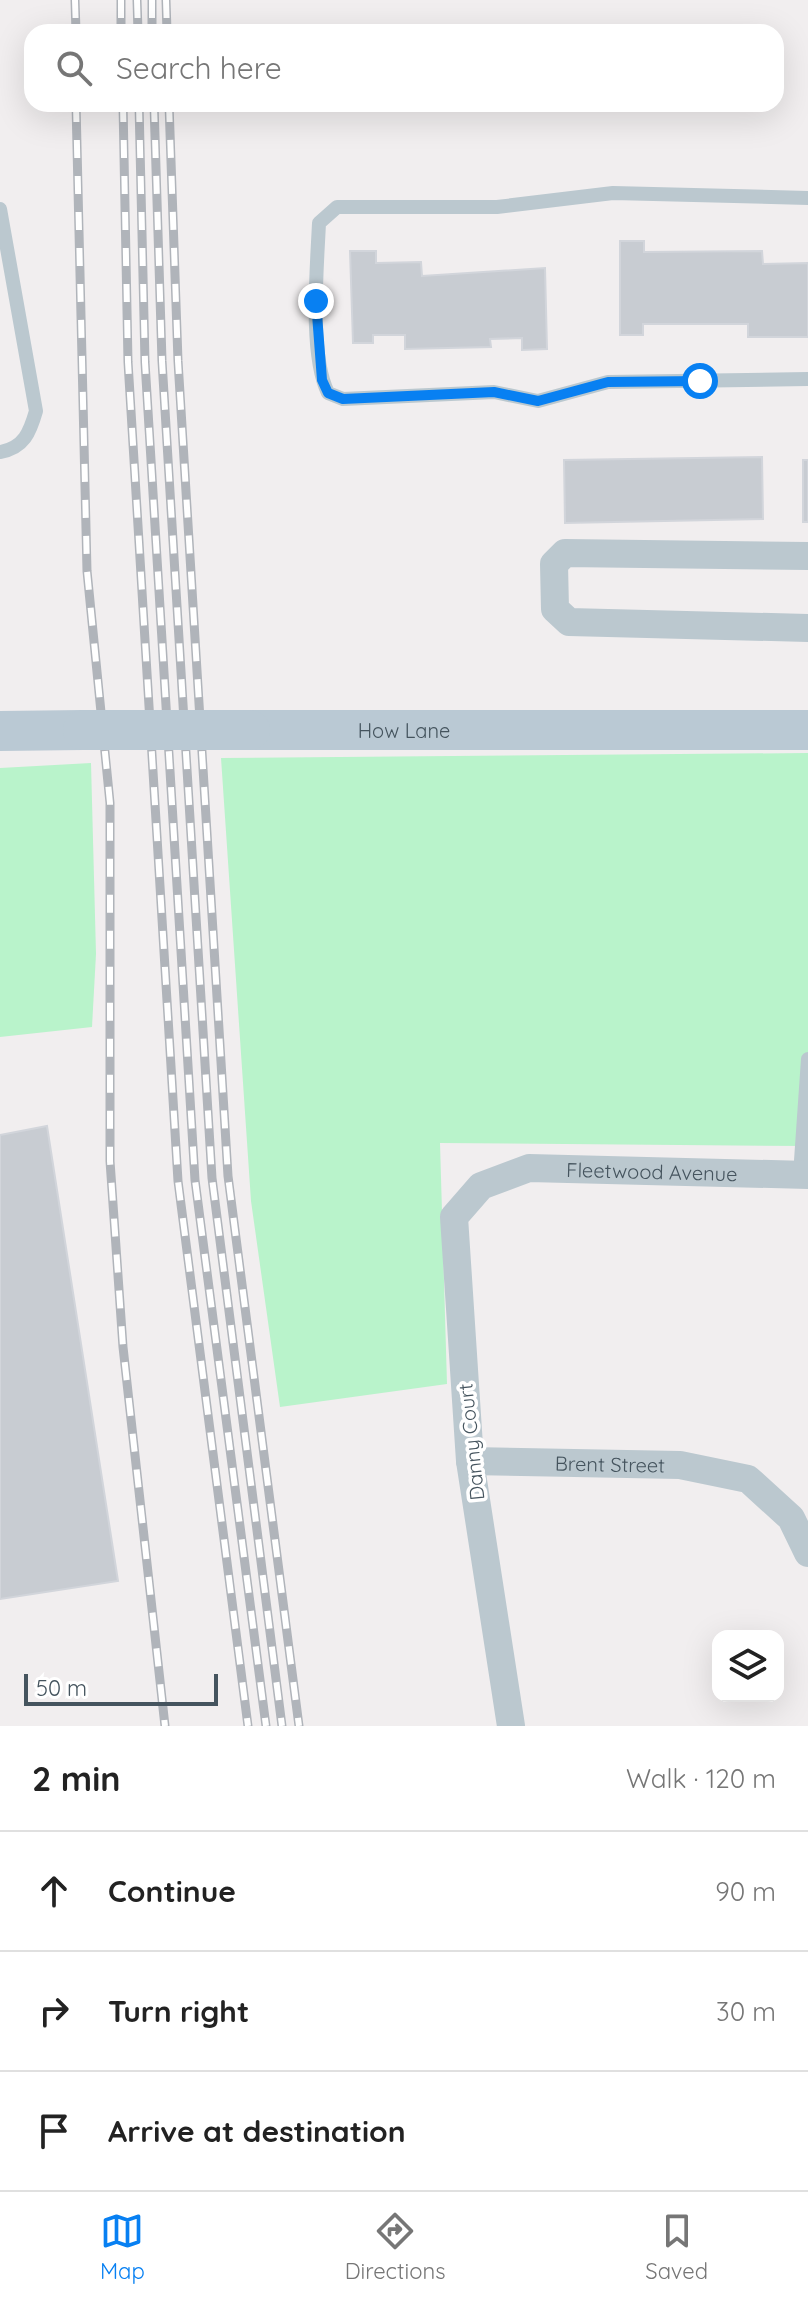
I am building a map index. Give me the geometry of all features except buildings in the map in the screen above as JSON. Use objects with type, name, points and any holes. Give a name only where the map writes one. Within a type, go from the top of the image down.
[{"type":"main road","name":"How Lane","points":[[0,731],[808,730]]},
{"type":"street","points":[[808,556],[565,553],[554,564],[555,609],[569,622],[808,628]]},
{"type":"street","name":"Fleetwood Avenue","points":[[499,1179],[529,1168],[804,1175]]},
{"type":"street","name":"Danny Court","points":[[499,1179],[481,1186],[454,1217],[470,1461],[511,1726]]},
{"type":"street","name":"Brent Street","points":[[470,1461],[680,1465],[748,1479],[791,1518],[808,1553]]},
{"type":"lane","points":[[808,198],[613,193],[497,207],[337,207],[319,223],[316,301],[322,380],[328,393],[343,399],[494,392],[538,401],[608,382],[808,379]]},
{"type":"lane","points":[[0,209],[36,411],[28,437],[10,450],[0,452]]},
{"type":"lane","points":[[804,1175],[808,1059]]},
{"type":"green space","points":[[808,753],[808,1146],[440,1143],[447,1384],[280,1407],[251,1201],[221,758]]},
{"type":"green space","points":[[91,763],[96,954],[92,1027],[0,1037],[0,768]]},
{"type":"railway","points":[[75,0],[76,24]]},
{"type":"railway","points":[[121,0],[121,24]]},
{"type":"railway","points":[[137,0],[138,24]]},
{"type":"railway","points":[[152,0],[152,24]]},
{"type":"railway","points":[[166,0],[167,24]]},
{"type":"railway","points":[[76,112],[87,571],[110,803],[110,1161],[123,1347],[165,1726]]},
{"type":"railway","points":[[123,112],[128,362],[178,1181],[248,1726]]},
{"type":"railway","points":[[139,112],[145,362],[195,1180],[266,1726]]},
{"type":"railway","points":[[154,112],[162,361],[212,1178],[282,1726]]},
{"type":"railway","points":[[169,112],[178,361],[228,1176],[299,1726]]},
{"type":"route","points":[[316,301],[322,380],[328,393],[343,399],[494,392],[538,401],[608,382],[700,381]]}]
